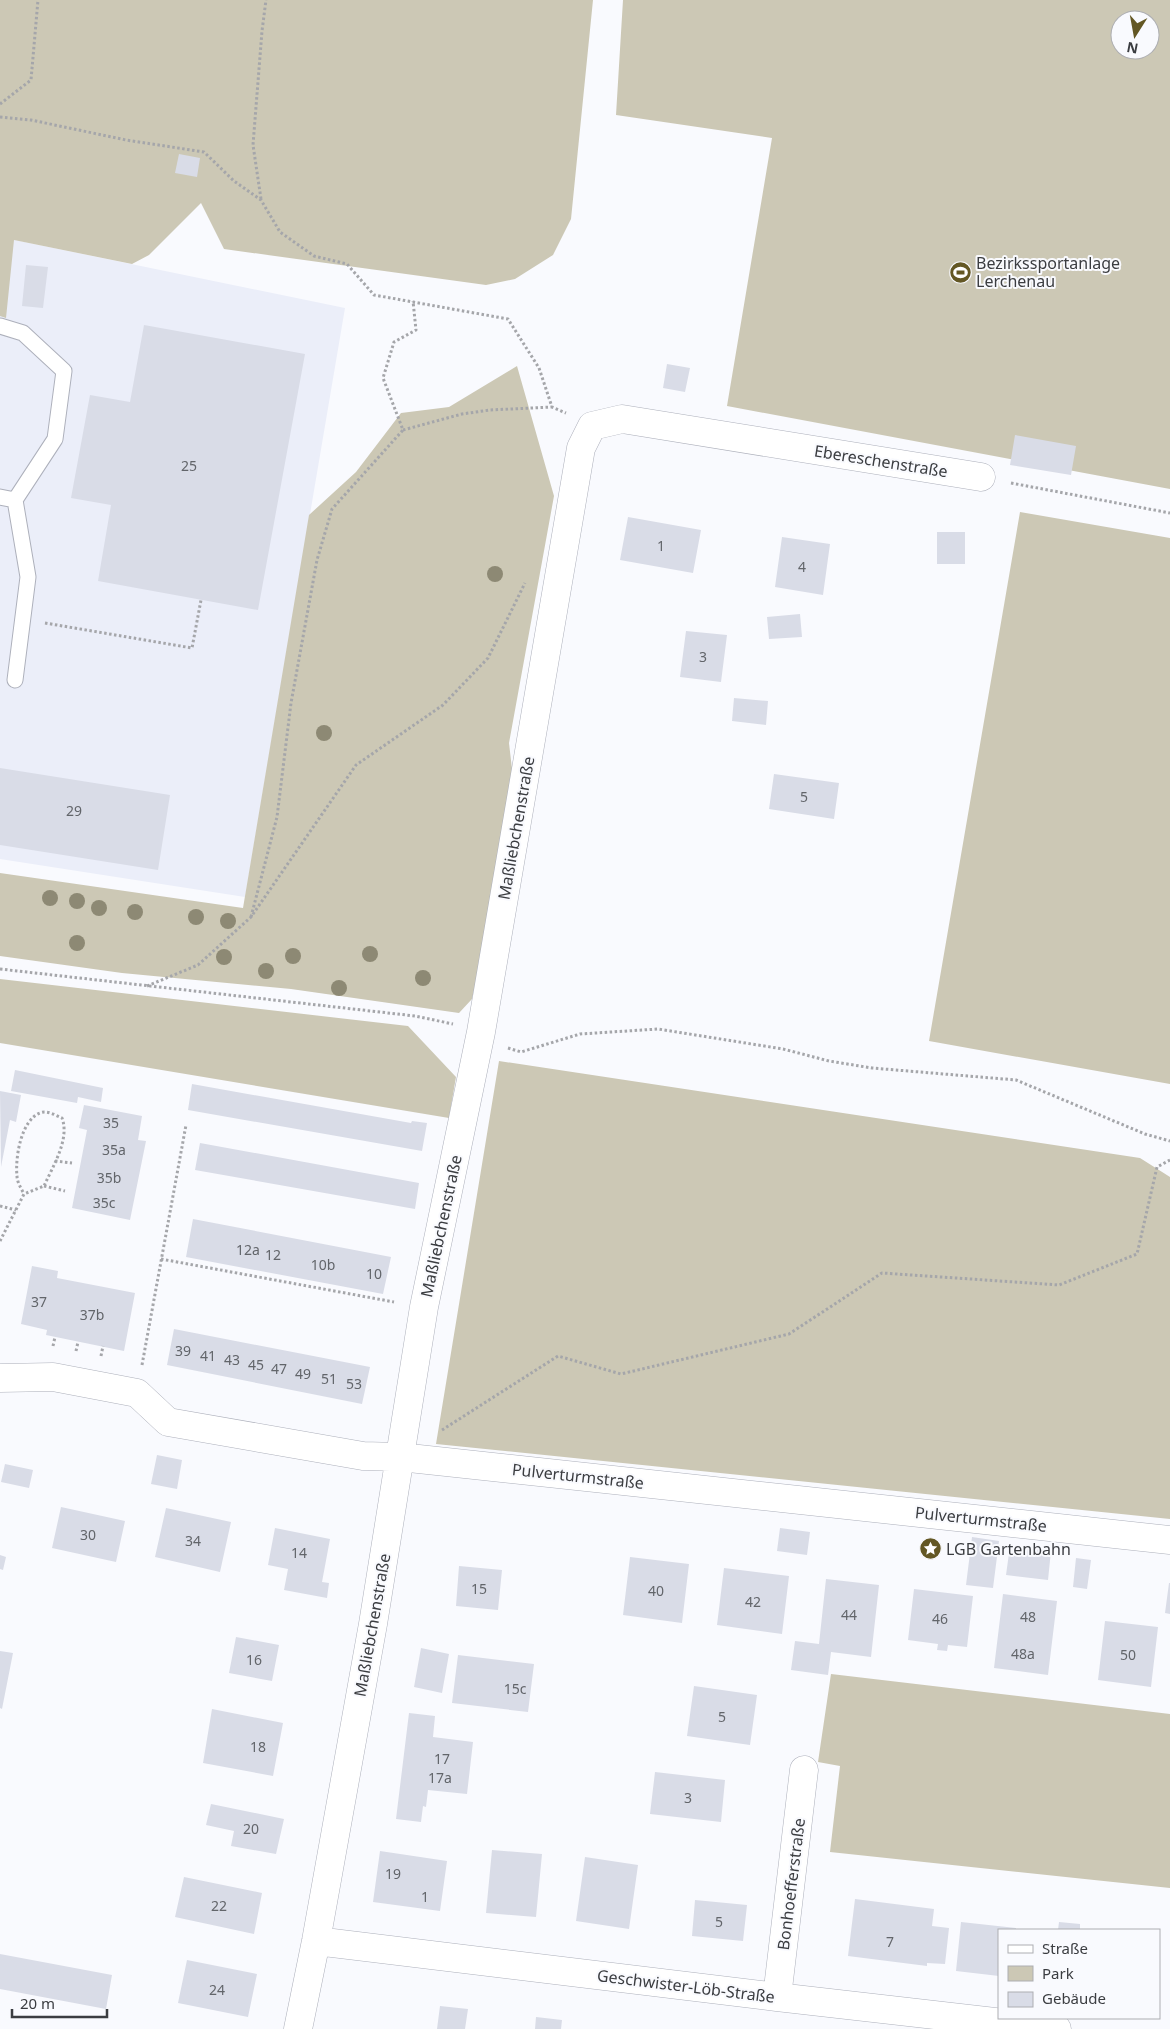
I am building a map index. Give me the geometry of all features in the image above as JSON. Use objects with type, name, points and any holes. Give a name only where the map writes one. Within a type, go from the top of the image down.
[{"type":"street","name":"Ebereschenstraße","points":[[592,426],[622,418],[980,478]]},
{"type":"street","name":"Maßliebchenstraße","points":[[298,2029],[316,1941],[373,1624],[424,1307],[481,1032],[580,448],[592,426]]},
{"type":"street","points":[[0,1378],[52,1377],[137,1392]]},
{"type":"street","name":"Pulverturmstraße","points":[[137,1392],[168,1422],[363,1456],[400,1457],[1170,1540]]},
{"type":"street","name":"Bonhoefferstraße","points":[[777,1997],[804,1770]]},
{"type":"street","name":"Geschwister-Löb-Straße","points":[[316,1941],[1057,2029]]},
{"type":"lane","points":[[0,326],[22,334],[64,371],[55,439],[15,500],[28,577],[15,680]]},
{"type":"lane","points":[[0,497],[15,500]]},
{"type":"path","points":[[0,104],[30,80],[38,0]]},
{"type":"path","points":[[266,0],[253,145],[261,200],[280,232],[314,256],[346,264],[374,295],[508,318],[539,368],[552,407]]},
{"type":"path","points":[[0,117],[31,120],[126,140],[204,152],[234,181],[261,200]]},
{"type":"path","points":[[403,430],[383,378],[394,342],[416,330],[412,301]]},
{"type":"path","points":[[251,917],[277,817],[291,703],[317,560],[332,510],[403,430],[462,414],[490,410],[552,407],[592,426]]},
{"type":"path","points":[[980,478],[1170,513]]},
{"type":"path","points":[[146,987],[198,965],[251,917],[356,765],[443,705],[488,658],[526,581]]},
{"type":"path","points":[[22,619],[192,648],[201,600]]},
{"type":"path","points":[[0,969],[415,1016],[481,1032],[495,1044],[521,1052],[580,1034],[658,1029],[783,1049],[829,1061],[872,1068],[1016,1080],[1145,1134],[1170,1140]]},
{"type":"path","points":[[24,1194],[17,1178],[16,1165],[22,1134],[34,1117],[40,1112],[48,1112],[62,1118],[65,1126],[65,1135],[44,1186]]},
{"type":"path","points":[[137,1392],[186,1125]]},
{"type":"path","points":[[55,1160],[72,1163]]},
{"type":"path","points":[[442,1430],[558,1356],[621,1374],[789,1334],[882,1273],[1060,1286],[1137,1254],[1158,1167],[1170,1160]]},
{"type":"path","points":[[0,1241],[24,1194],[44,1186],[65,1191]]},
{"type":"path","points":[[0,1206],[16,1210]]},
{"type":"path","points":[[161,1259],[424,1307]]},
{"type":"shaded area","points":[[0,237],[345,308],[245,897],[0,859]]},
{"type":"green space","points":[[0,0],[593,0],[571,219],[553,255],[515,279],[486,285],[224,249],[201,203],[149,255],[132,264],[14,240],[6,318],[0,316]]},
{"type":"green space","name":"Bezirkssportanlage Lerchenau","points":[[623,0],[1170,0],[1170,489],[727,406],[772,138],[616,115]]},
{"type":"green space","points":[[517,366],[554,496],[509,743],[516,804],[472,999],[459,1013],[291,989],[122,973],[0,956],[0,873],[243,908],[309,515],[356,472],[401,413],[449,407]]},
{"type":"green space","points":[[1020,512],[1170,538],[1170,1084],[929,1041]]},
{"type":"green space","points":[[0,979],[408,1026],[456,1077],[449,1118],[0,1043]]},
{"type":"green space","points":[[499,1061],[1140,1158],[1170,1177],[1170,1519],[436,1444]]},
{"type":"green space","points":[[831,1674],[1170,1714],[1170,1888],[830,1852],[840,1766],[818,1762]]},
{"type":"building","points":[[179,154],[200,158],[197,177],[175,173]]},
{"type":"building","points":[[26,265],[48,267],[43,308],[22,306]]},
{"type":"building","points":[[144,325],[305,354],[258,610],[98,581],[111,505],[71,498],[90,395],[130,402]]},
{"type":"building","points":[[667,364],[690,368],[685,392],[663,388]]},
{"type":"building","points":[[1015,435],[1076,446],[1071,475],[1010,465]]},
{"type":"building","points":[[628,517],[701,530],[693,573],[620,560]]},
{"type":"building","points":[[937,532],[965,532],[965,564],[937,564]]},
{"type":"building","points":[[782,537],[830,544],[823,595],[775,587]]},
{"type":"building","points":[[800,614],[802,637],[769,639],[767,617]]},
{"type":"building","points":[[686,631],[727,635],[721,682],[680,677]]},
{"type":"building","points":[[734,698],[768,701],[766,725],[732,721]]},
{"type":"building","points":[[0,768],[170,795],[158,870],[0,845]]},
{"type":"building","points":[[774,774],[839,783],[834,819],[769,809]]},
{"type":"building","points":[[15,1070],[103,1088],[101,1102],[78,1097],[77,1103],[11,1091]]},
{"type":"building","points":[[192,1084],[411,1123],[412,1121],[427,1123],[422,1151],[188,1110]]},
{"type":"building","points":[[0,1091],[21,1095],[16,1122],[10,1120],[1,1167]]},
{"type":"building","points":[[84,1105],[142,1116],[138,1140],[146,1141],[130,1220],[72,1208],[87,1130],[79,1128]]},
{"type":"building","points":[[200,1143],[419,1183],[415,1209],[195,1170]]},
{"type":"building","points":[[193,1219],[391,1257],[383,1294],[186,1257]]},
{"type":"building","points":[[32,1266],[58,1271],[57,1278],[135,1293],[124,1351],[46,1335],[47,1330],[21,1324]]},
{"type":"building","points":[[174,1329],[370,1367],[362,1404],[167,1365]]},
{"type":"building","points":[[157,1455],[182,1460],[177,1489],[151,1484]]},
{"type":"building","points":[[5,1464],[33,1470],[29,1488],[1,1482]]},
{"type":"building","points":[[61,1507],[125,1521],[116,1562],[52,1548]]},
{"type":"building","points":[[166,1508],[231,1522],[220,1572],[155,1557]]},
{"type":"building","points":[[275,1528],[330,1539],[322,1582],[329,1583],[327,1598],[284,1590],[288,1569],[268,1565]]},
{"type":"building","points":[[780,1528],[810,1532],[807,1555],[777,1551]]},
{"type":"building","points":[[972,1537],[999,1541],[993,1588],[966,1585]]},
{"type":"building","points":[[1010,1546],[1051,1551],[1048,1580],[1006,1575]]},
{"type":"building","points":[[0,1555],[6,1557],[3,1570],[0,1569]]},
{"type":"building","points":[[630,1557],[689,1564],[682,1623],[623,1615]]},
{"type":"building","points":[[1076,1558],[1091,1560],[1087,1589],[1073,1587]]},
{"type":"building","points":[[459,1566],[502,1570],[498,1610],[456,1606]]},
{"type":"building","points":[[724,1568],[789,1576],[782,1634],[717,1625]]},
{"type":"building","points":[[826,1579],[879,1585],[871,1657],[831,1652],[828,1675],[791,1670],[795,1641],[819,1644]]},
{"type":"building","points":[[1170,1583],[1170,1614],[1165,1613]]},
{"type":"building","points":[[914,1589],[973,1596],[967,1647],[948,1645],[947,1651],[937,1650],[938,1644],[908,1640]]},
{"type":"building","points":[[1003,1594],[1057,1601],[1048,1675],[994,1668]]},
{"type":"building","points":[[1105,1621],[1158,1627],[1151,1687],[1098,1680]]},
{"type":"building","points":[[236,1637],[279,1645],[272,1681],[229,1673]]},
{"type":"building","points":[[421,1648],[449,1654],[442,1693],[414,1687]]},
{"type":"building","points":[[0,1651],[13,1653],[2,1709],[0,1708]]},
{"type":"building","points":[[458,1655],[534,1664],[528,1712],[452,1703]]},
{"type":"building","points":[[694,1686],[757,1695],[750,1745],[687,1736]]},
{"type":"building","points":[[212,1709],[283,1723],[273,1776],[203,1763]]},
{"type":"building","points":[[409,1713],[435,1716],[433,1737],[473,1742],[467,1794],[428,1790],[426,1807],[423,1806],[421,1822],[396,1819]]},
{"type":"building","points":[[655,1772],[725,1780],[721,1822],[650,1814]]},
{"type":"building","points":[[211,1804],[284,1819],[276,1854],[231,1846],[234,1831],[206,1825]]},
{"type":"building","points":[[492,1850],[542,1854],[536,1917],[486,1913]]},
{"type":"building","points":[[380,1851],[447,1861],[440,1911],[373,1902]]},
{"type":"building","points":[[585,1857],[638,1865],[629,1929],[576,1921]]},
{"type":"building","points":[[184,1877],[262,1893],[254,1934],[175,1917]]},
{"type":"building","points":[[855,1899],[934,1909],[932,1926],[949,1928],[945,1964],[927,1963],[927,1966],[848,1956]]},
{"type":"building","points":[[695,1900],[747,1905],[743,1941],[692,1936]]},
{"type":"building","points":[[961,1922],[1016,1928],[998,1929],[998,1976],[956,1971]]},
{"type":"building","points":[[1059,1922],[1080,1924],[1080,1929],[1058,1929]]},
{"type":"building","points":[[0,1954],[112,1975],[106,2009],[0,1989]]},
{"type":"building","points":[[187,1960],[257,1974],[248,2017],[178,2003]]},
{"type":"building","points":[[440,2006],[468,2009],[465,2029],[437,2029]]},
{"type":"building","points":[[536,2017],[562,2020],[561,2029],[535,2029]]},
{"type":"place","name":"Bezirkssportanlage Lerchenau","points":[[960,272]]},
{"type":"place","name":"LGB Gartenbahn","points":[[930,1549]]}]
